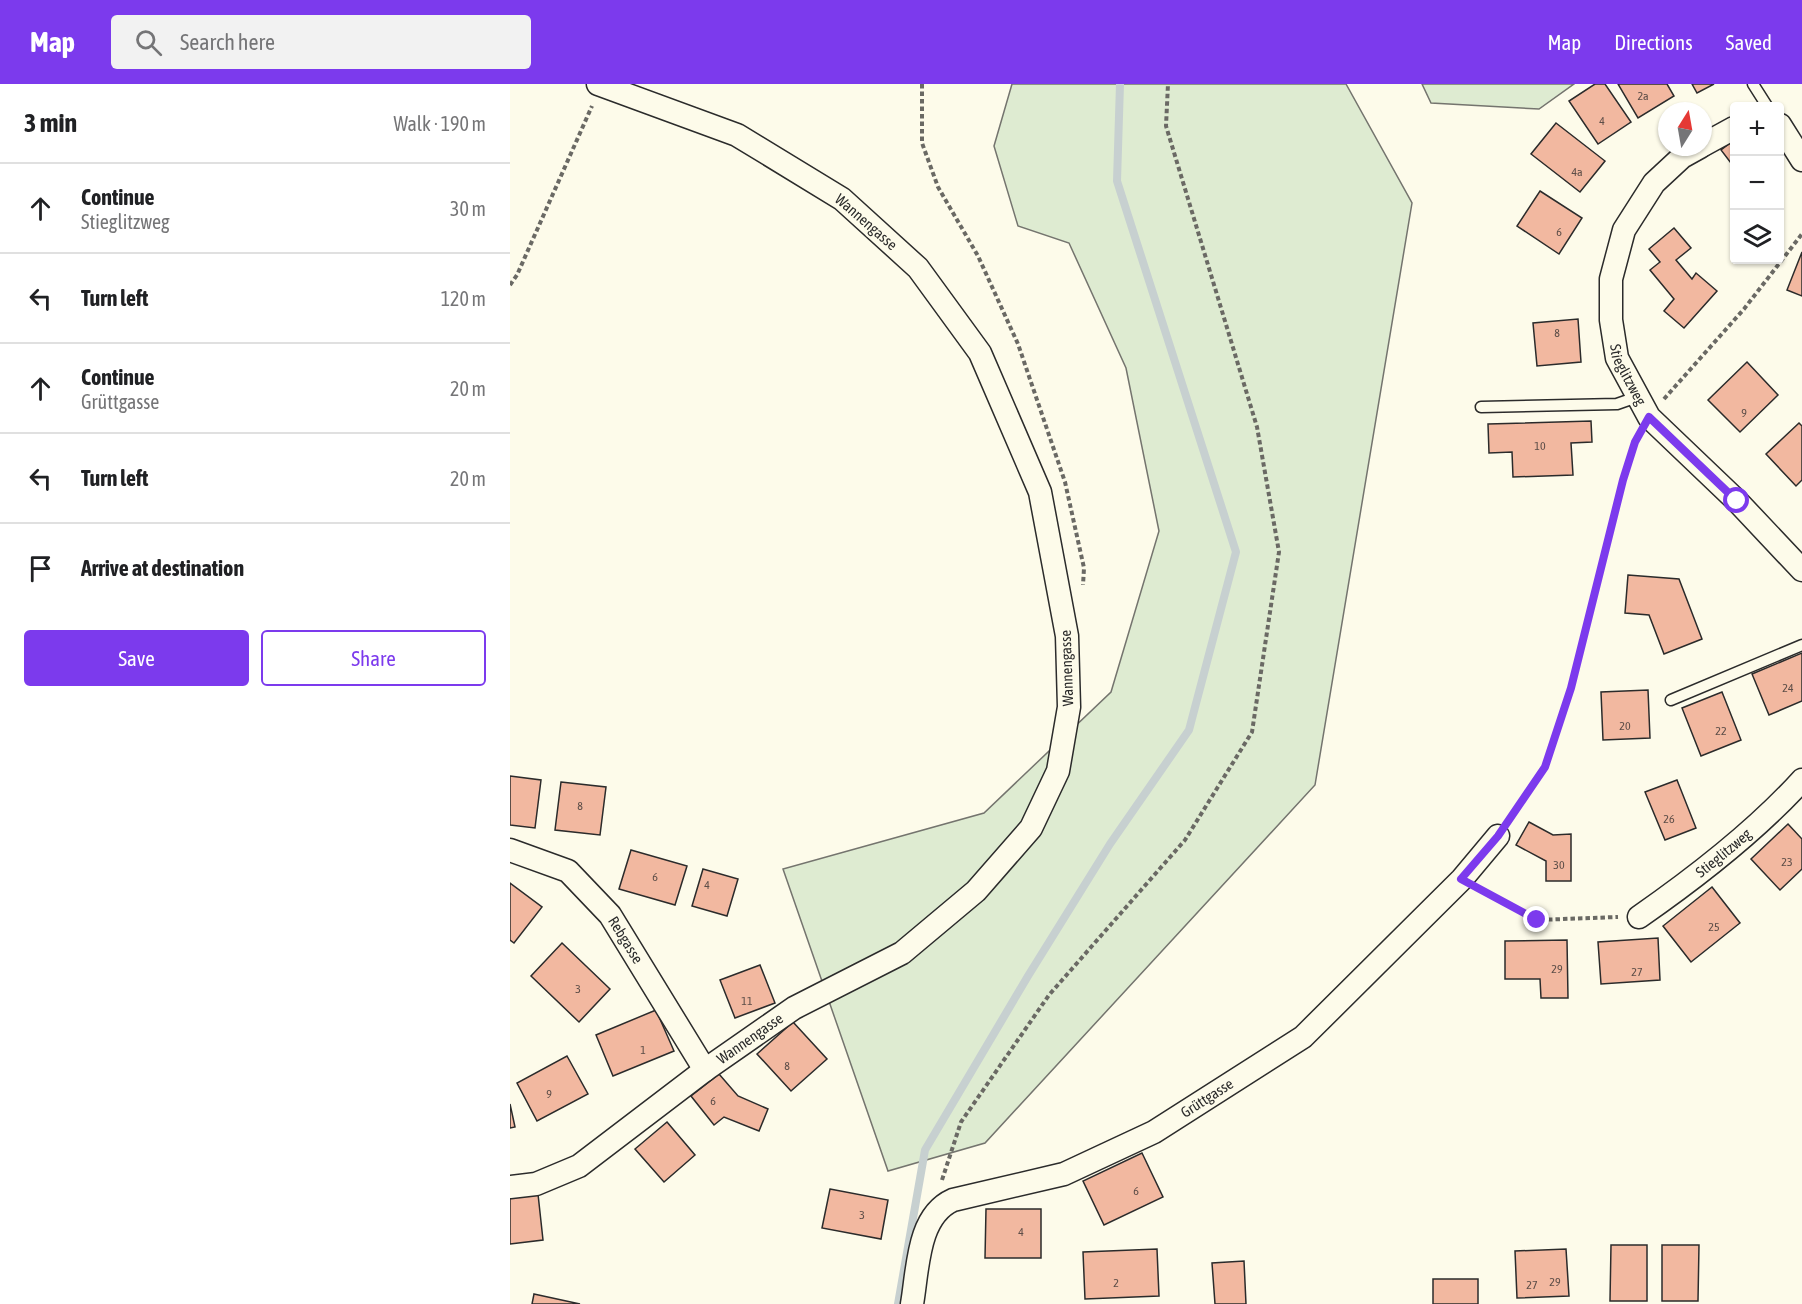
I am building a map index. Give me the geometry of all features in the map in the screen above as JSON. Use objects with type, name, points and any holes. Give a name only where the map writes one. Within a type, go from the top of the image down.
[{"type":"street","name":"Wannengasse","points":[[510,1187],[536,1184],[579,1166],[705,1070],[794,1008],[902,953],[976,891],[1031,828],[1058,771],[1070,707],[1067,636],[1040,492],[980,353],[918,268],[842,199],[737,135],[599,85]]},
{"type":"street","name":"Stieglitzweg","points":[[1712,140],[1730,130]]},
{"type":"street","points":[[1784,133],[1802,160]]},
{"type":"street","name":"Stieglitzweg","points":[[1684,156],[1654,183],[1624,230],[1611,279],[1611,320],[1617,358],[1649,417],[1737,501],[1802,570]]},
{"type":"street","name":"Stieglitzweg","points":[[1639,917],[1690,882],[1786,799],[1802,780]]},
{"type":"street","name":"Grüttgasse","points":[[942,1205],[953,1200],[1064,1174],[1154,1132],[1303,1037],[1461,879],[1498,836]]},
{"type":"street","name":"Rebgasse","points":[[510,850],[568,871],[610,915],[705,1070]]},
{"type":"street","points":[[912,1304],[924,1234],[942,1205]]},
{"type":"lane","points":[[1753,84],[1764,102]]},
{"type":"lane","points":[[1481,407],[1617,404],[1637,397]]},
{"type":"lane","points":[[1671,700],[1802,645]]},
{"type":"path","points":[[922,84],[922,143],[938,187],[978,256],[1018,344],[1065,482],[1084,568],[1083,591]]},
{"type":"path","points":[[942,1205],[937,1195],[961,1122],[1049,995],[1185,840],[1252,732],[1279,552],[1257,427],[1166,126],[1168,84]]},
{"type":"path","points":[[510,285],[517,275],[599,85]]},
{"type":"path","points":[[1498,836],[1545,767],[1571,688],[1623,480],[1635,442],[1649,417],[1744,309],[1802,234]]},
{"type":"path","points":[[1461,879],[1537,920],[1639,917]]},
{"type":"green space","points":[[1012,84],[1346,84],[1412,203],[1315,785],[985,1143],[888,1171],[783,869],[984,813],[1111,692],[1159,531],[1126,368],[1069,243],[1018,226],[994,146]]},
{"type":"green space","points":[[1422,84],[1574,84],[1539,109],[1431,103]]},
{"type":"building","points":[[1595,84],[1605,84],[1631,122],[1598,144],[1569,101]]},
{"type":"building","points":[[1618,84],[1667,84],[1674,96],[1664,102],[1658,102],[1658,106],[1638,118]]},
{"type":"building","points":[[1692,84],[1714,84],[1697,93]]},
{"type":"building","points":[[1556,123],[1605,161],[1580,192],[1531,154]]},
{"type":"building","points":[[1730,143],[1730,162],[1721,150]]},
{"type":"building","points":[[1540,191],[1582,218],[1559,254],[1517,226]]},
{"type":"building","points":[[1674,228],[1691,248],[1676,260],[1692,279],[1696,273],[1717,291],[1684,328],[1664,311],[1674,299],[1650,270],[1660,262],[1649,249]]},
{"type":"building","points":[[1802,252],[1802,296],[1787,290]]},
{"type":"building","points":[[1578,319],[1581,362],[1537,366],[1533,323]]},
{"type":"building","points":[[1747,362],[1778,395],[1740,432],[1708,400]]},
{"type":"building","points":[[1591,421],[1592,442],[1571,443],[1573,475],[1513,477],[1512,452],[1489,453],[1488,424]]},
{"type":"building","points":[[1799,423],[1802,426],[1802,480],[1796,486],[1766,454]]},
{"type":"building","points":[[1628,575],[1679,579],[1702,639],[1664,654],[1649,615],[1625,613]]},
{"type":"building","points":[[1802,653],[1802,701],[1769,715],[1752,674]]},
{"type":"building","points":[[1648,690],[1650,738],[1603,740],[1601,692]]},
{"type":"building","points":[[1722,692],[1741,740],[1701,756],[1682,708]]},
{"type":"building","points":[[510,776],[541,780],[535,828],[510,825]]},
{"type":"building","points":[[1677,780],[1696,828],[1665,840],[1645,792]]},
{"type":"building","points":[[561,782],[606,787],[600,835],[555,830]]},
{"type":"building","points":[[1529,822],[1553,835],[1571,834],[1571,881],[1546,881],[1546,861],[1516,845]]},
{"type":"building","points":[[1788,824],[1802,839],[1802,869],[1780,890],[1751,859]]},
{"type":"building","points":[[631,850],[687,866],[675,905],[619,889]]},
{"type":"building","points":[[703,869],[738,879],[727,916],[692,906]]},
{"type":"building","points":[[510,883],[542,907],[514,943],[510,940]]},
{"type":"building","points":[[1712,887],[1740,923],[1691,962],[1663,926]]},
{"type":"building","points":[[1658,938],[1660,980],[1601,984],[1598,942]]},
{"type":"building","points":[[1567,940],[1568,998],[1541,998],[1540,979],[1505,979],[1505,941]]},
{"type":"building","points":[[562,943],[610,989],[579,1022],[531,976]]},
{"type":"building","points":[[760,965],[775,1003],[735,1018],[720,980]]},
{"type":"building","points":[[656,1010],[674,1051],[613,1076],[596,1035]]},
{"type":"building","points":[[793,1022],[827,1059],[791,1091],[757,1054]]},
{"type":"building","points":[[567,1056],[588,1094],[537,1121],[517,1083]]},
{"type":"building","points":[[719,1074],[738,1096],[768,1109],[759,1131],[724,1117],[714,1125],[691,1096]]},
{"type":"building","points":[[510,1104],[515,1127],[510,1128]]},
{"type":"building","points":[[667,1122],[695,1155],[664,1182],[635,1149]]},
{"type":"building","points":[[1142,1153],[1163,1197],[1104,1225],[1083,1181]]},
{"type":"building","points":[[830,1189],[888,1200],[881,1239],[822,1228]]},
{"type":"building","points":[[538,1194],[543,1240],[510,1244],[510,1198]]},
{"type":"building","points":[[986,1209],[1041,1209],[1041,1258],[985,1258]]},
{"type":"building","points":[[1611,1245],[1647,1245],[1647,1301],[1610,1301]]},
{"type":"building","points":[[1662,1245],[1699,1245],[1698,1301],[1662,1301]]},
{"type":"building","points":[[1157,1249],[1159,1296],[1085,1299],[1083,1252]]},
{"type":"building","points":[[1566,1249],[1569,1296],[1517,1298],[1515,1251]]},
{"type":"building","points":[[1244,1261],[1246,1304],[1215,1304],[1212,1263]]},
{"type":"building","points":[[1433,1279],[1478,1279],[1478,1304],[1433,1304]]},
{"type":"building","points":[[534,1294],[580,1304],[532,1304]]},
{"type":"waterway","points":[[898,1304],[925,1150],[1028,976],[1110,844],[1189,730],[1236,552],[1117,181],[1120,84]]},
{"type":"route","points":[[1537,920],[1461,879],[1498,836],[1545,767],[1571,688],[1623,480],[1635,442],[1649,417],[1737,501]]}]
